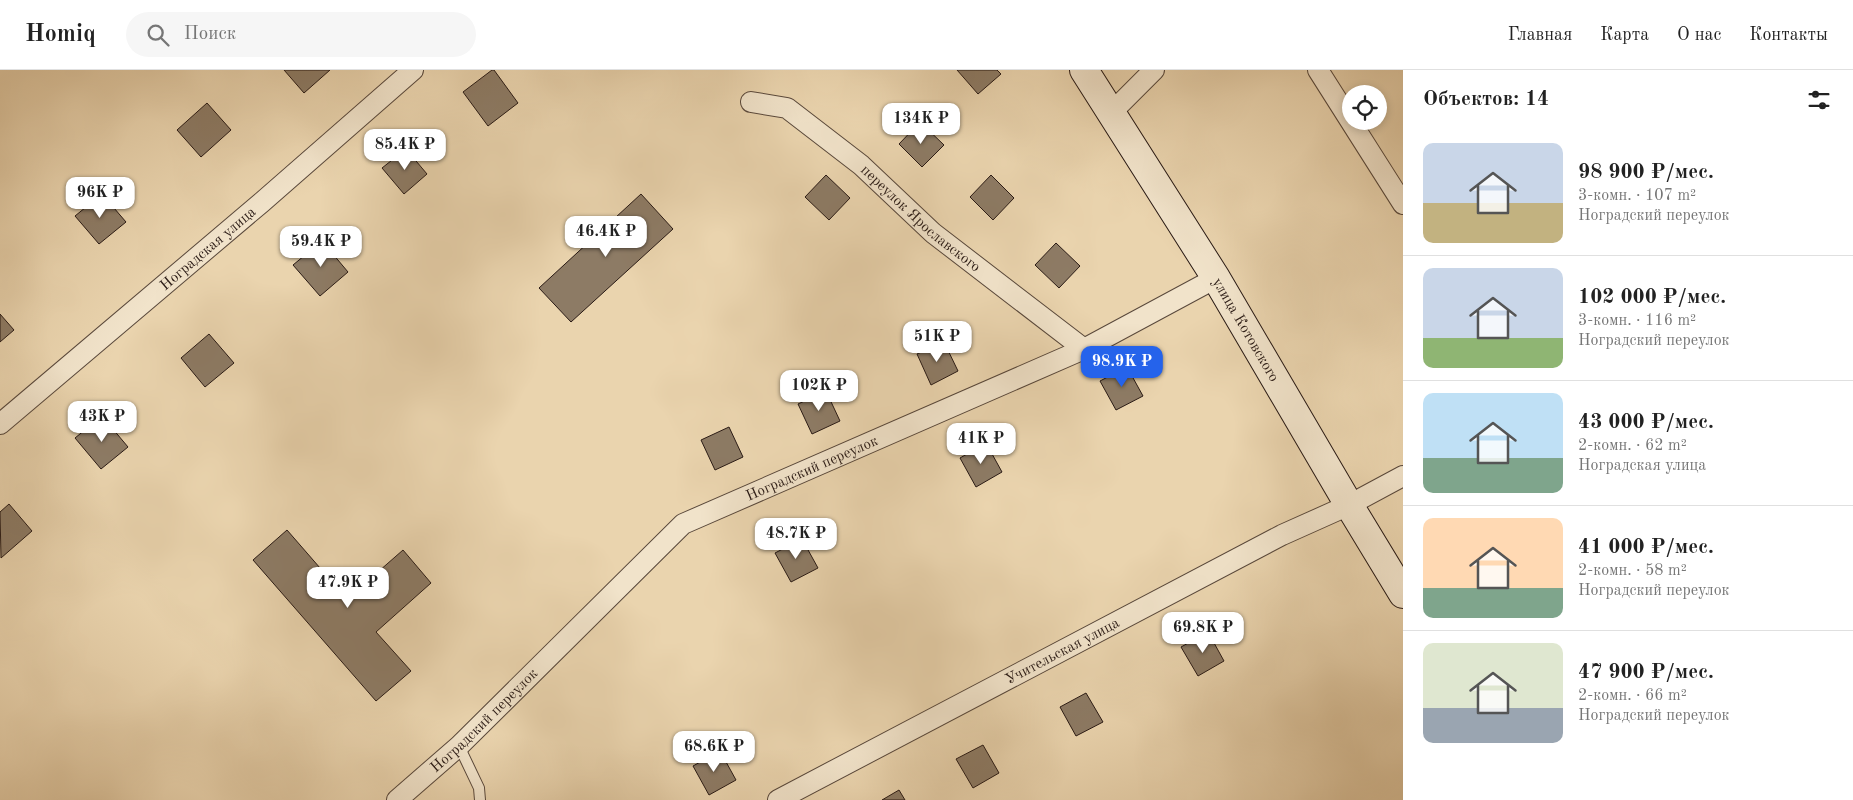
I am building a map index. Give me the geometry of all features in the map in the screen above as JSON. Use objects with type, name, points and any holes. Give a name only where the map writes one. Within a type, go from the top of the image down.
[{"type":"main road","name":"улица Котовского","points":[[1084,70],[1216,278],[1349,506],[1403,594]]},
{"type":"street","name":"Ноградская улица","points":[[0,424],[254,209],[413,70]]},
{"type":"street","points":[[1111,114],[1154,70]]},
{"type":"street","points":[[1318,70],[1403,204]]},
{"type":"street","name":"переулок Ярославского","points":[[750,102],[788,108],[861,165],[933,233],[1084,349]]},
{"type":"street","name":"Ноградский переулок","points":[[397,800],[459,746],[683,524],[1084,349],[1216,278]]},
{"type":"street","name":"Учительская улица","points":[[778,800],[1282,535],[1349,506],[1403,476]]},
{"type":"lane","points":[[459,746],[485,800]]},
{"type":"lane","points":[[479,788],[480,800]]},
{"type":"building","points":[[284,70],[330,70],[304,93]]},
{"type":"building","points":[[494,70],[518,103],[488,126],[463,92]]},
{"type":"building","points":[[957,70],[997,70],[1001,74],[978,94]]},
{"type":"building","points":[[207,103],[231,130],[201,157],[177,130]]},
{"type":"building","points":[[920,122],[944,145],[922,167],[899,144]]},
{"type":"building","points":[[406,149],[427,174],[404,194],[382,168]]},
{"type":"building","points":[[826,175],[850,198],[829,220],[805,197]]},
{"type":"building","points":[[991,175],[1014,198],[993,220],[970,197]]},
{"type":"building","points":[[102,194],[126,222],[99,244],[75,216]]},
{"type":"building","points":[[641,194],[673,229],[571,322],[539,288]]},
{"type":"building","points":[[322,241],[348,272],[320,296],[293,265]]},
{"type":"building","points":[[1056,243],[1080,266],[1059,288],[1035,265]]},
{"type":"building","points":[[0,314],[14,330],[0,342]]},
{"type":"building","points":[[209,334],[234,363],[205,387],[181,358]]},
{"type":"building","points":[[944,342],[958,371],[931,385],[917,354]]},
{"type":"building","points":[[1127,367],[1143,396],[1116,410],[1100,381]]},
{"type":"building","points":[[826,391],[840,421],[812,434],[798,404]]},
{"type":"building","points":[[102,416],[128,447],[101,469],[75,438]]},
{"type":"building","points":[[729,427],[743,457],[715,470],[701,440]]},
{"type":"building","points":[[986,443],[1002,472],[976,487],[960,458]]},
{"type":"building","points":[[9,504],[32,531],[1,558],[0,512]]},
{"type":"building","points":[[287,530],[347,599],[403,550],[431,583],[376,632],[411,671],[376,701],[253,560]]},
{"type":"building","points":[[802,539],[818,568],[791,582],[775,553]]},
{"type":"building","points":[[1208,632],[1224,661],[1198,676],[1181,647]]},
{"type":"building","points":[[1086,693],[1103,722],[1076,736],[1060,707]]},
{"type":"building","points":[[983,745],[999,773],[973,788],[956,759]]},
{"type":"building","points":[[720,751],[736,780],[709,795],[693,766]]},
{"type":"building","points":[[899,790],[905,800],[882,800]]}]
